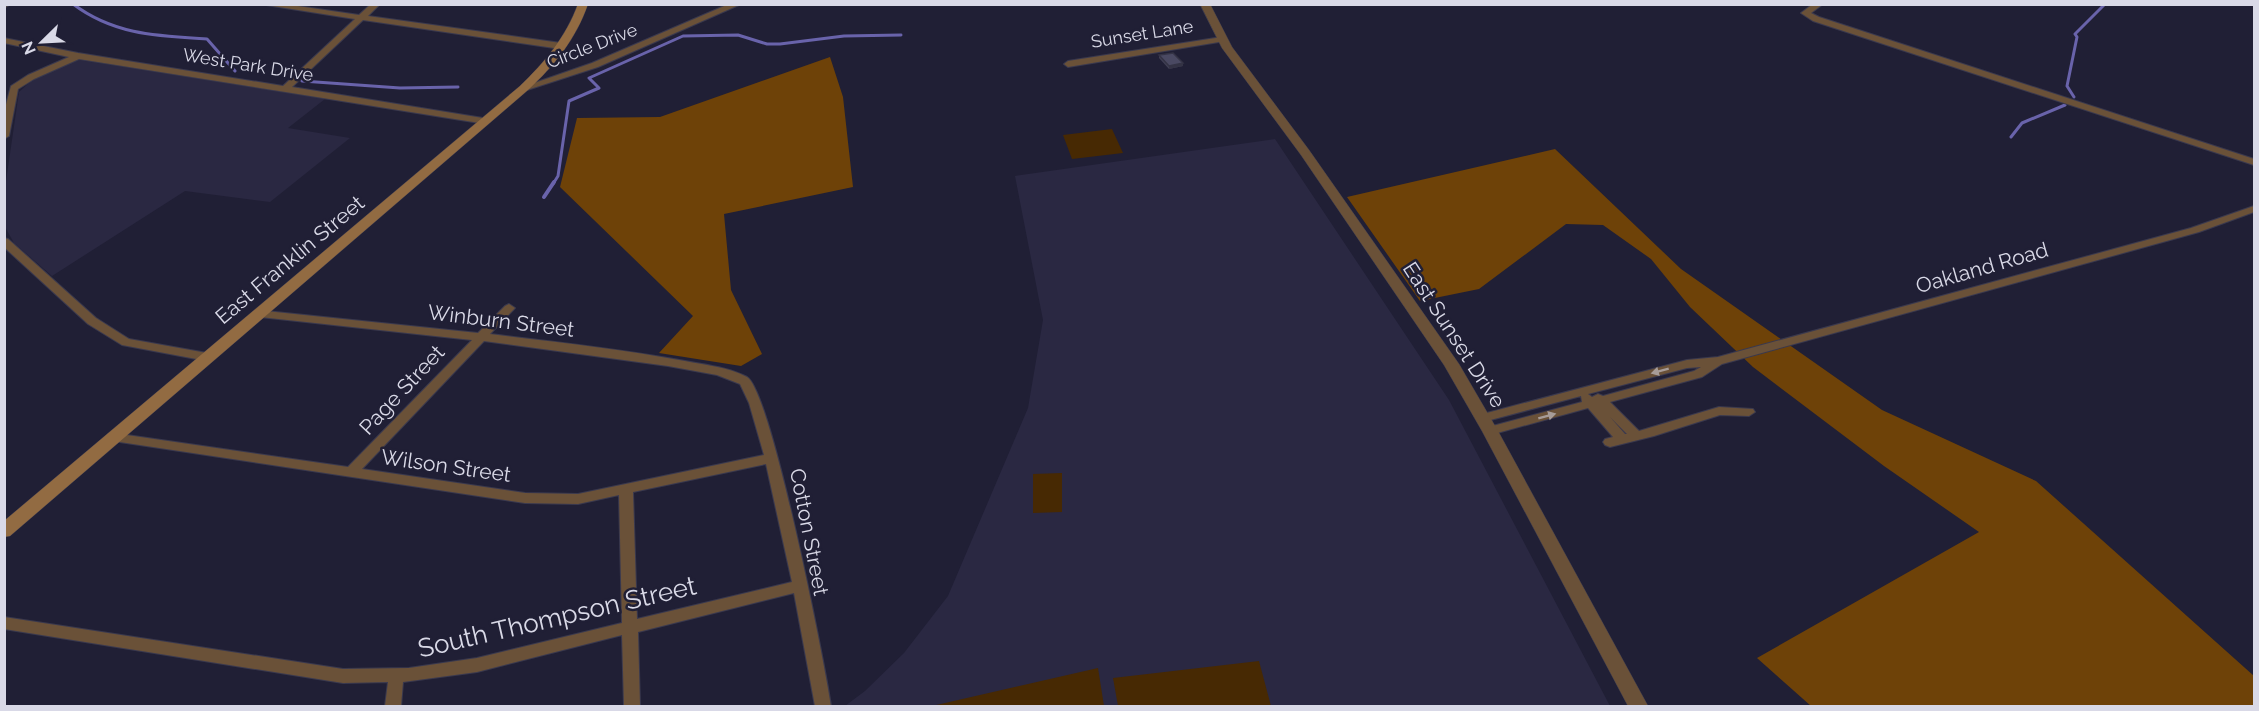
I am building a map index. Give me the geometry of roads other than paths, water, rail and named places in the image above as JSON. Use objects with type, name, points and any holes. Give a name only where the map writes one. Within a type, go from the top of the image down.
[{"type":"main road","name":"East Franklin Street","points":[[4,531],[524,88],[541,72],[561,46],[583,4]]},
{"type":"street","points":[[264,4],[561,46]]},
{"type":"street","points":[[286,88],[376,4]]},
{"type":"street","name":"Circle Drive","points":[[524,88],[595,65],[737,4]]},
{"type":"street","name":"East Sunset Drive","points":[[1205,4],[1222,39],[1414,308],[1487,425],[1638,706]]},
{"type":"street","points":[[1819,4],[1805,13],[1816,19],[2254,162]]},
{"type":"street","name":"Sunset Lane","points":[[1068,64],[1222,39]]},
{"type":"street","name":"West Park Drive","points":[[4,40],[78,56],[486,122]]},
{"type":"street","points":[[4,136],[14,88],[30,77],[78,56]]},
{"type":"street","name":"Oakland Road","points":[[1487,425],[1583,392],[1687,364],[1718,361],[2194,230],[2254,208]]},
{"type":"street","points":[[4,241],[92,321],[126,342],[207,357]]},
{"type":"street","name":"Page Street","points":[[350,473],[509,308]]},
{"type":"street","name":"Winburn Street","points":[[260,313],[690,365],[736,374]]},
{"type":"street","name":"Oakland Road","points":[[1487,425],[1589,405],[1698,374],[1718,361]]},
{"type":"street","name":"Cotton Street","points":[[736,374],[751,389],[772,458],[823,706]]},
{"type":"street","points":[[1583,392],[1603,401],[1637,436]]},
{"type":"street","points":[[1583,392],[1589,405],[1616,440],[1637,436],[1719,411],[1749,412]]},
{"type":"street","name":"Wilson Street","points":[[112,437],[525,498],[578,499],[772,458]]},
{"type":"street","points":[[626,490],[632,706]]},
{"type":"street","name":"South Thompson Street","points":[[4,623],[343,676],[396,676],[477,665],[798,586]]},
{"type":"street","points":[[393,706],[396,676]]},
{"type":"waterway","points":[[73,4],[104,22],[120,28],[154,35],[207,39],[235,71]]},
{"type":"waterway","points":[[2074,97],[2067,86],[2077,37],[2075,34],[2105,4]]},
{"type":"waterway","points":[[553,184],[558,176],[569,101],[599,88],[589,78],[683,36],[738,35],[767,44],[780,44],[844,36],[901,35]]},
{"type":"waterway","points":[[302,81],[400,88],[458,87]]},
{"type":"waterway","points":[[2011,137],[2022,123],[2065,105]]},
{"type":"waterway","points":[[544,197],[554,182]]}]
